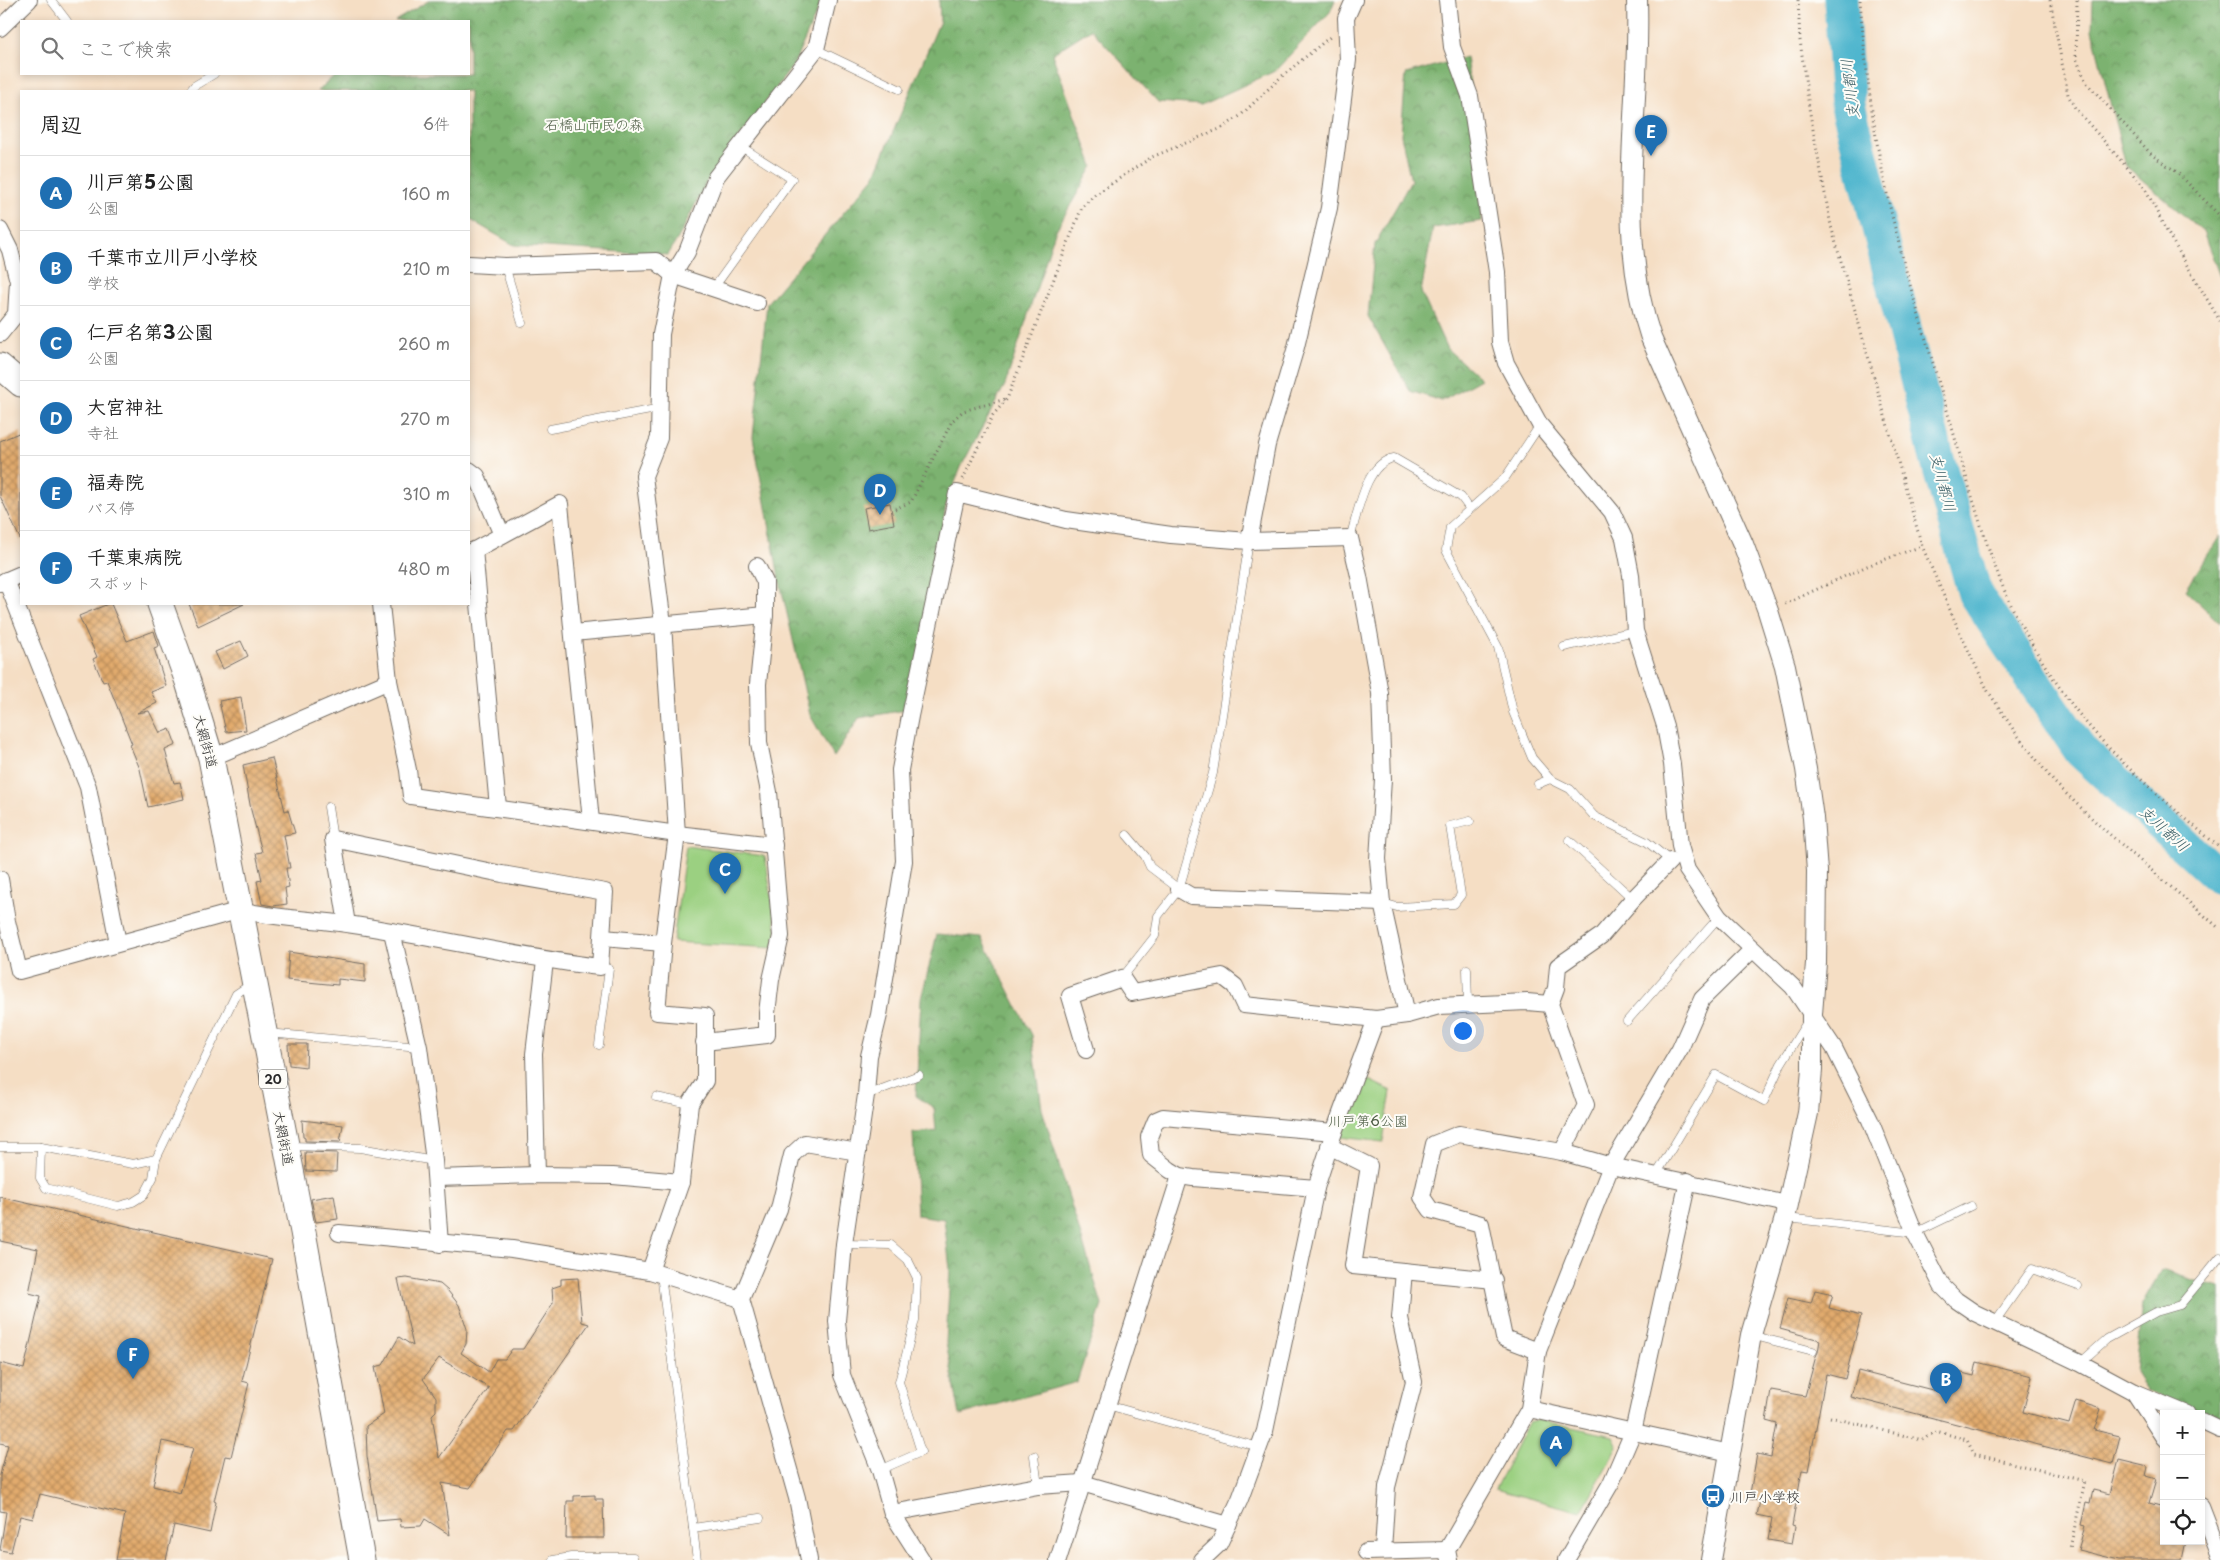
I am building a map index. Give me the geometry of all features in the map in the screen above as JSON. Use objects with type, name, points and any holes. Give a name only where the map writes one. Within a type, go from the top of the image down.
[{"type":"main road","points":[[0,366],[20,383]]},
{"type":"main road","name":"大網街道","points":[[160,605],[194,698],[211,758],[286,1146],[362,1560]]},
{"type":"street","points":[[0,28],[29,0]]},
{"type":"street","points":[[655,1273],[681,1182],[690,1104],[705,1081],[705,1016],[657,1012],[663,943],[677,834],[663,624],[644,476],[660,438],[660,334],[672,275],[687,252],[716,177],[816,49],[828,0]]},
{"type":"street","points":[[1249,541],[1267,445],[1296,347],[1329,208],[1348,60],[1346,18],[1354,0]]},
{"type":"street","points":[[1447,0],[1452,47],[1470,96],[1497,272],[1500,342],[1506,363],[1540,425],[1612,512],[1624,538],[1631,575],[1635,631],[1665,726],[1672,764],[1680,846],[1687,870],[1719,917],[1793,987],[1834,1048],[1870,1120],[1916,1233],[1942,1286],[1956,1300],[1994,1323],[2080,1363],[2134,1392],[2179,1410]]},
{"type":"street","points":[[1638,0],[1632,195],[1636,276],[1641,308],[1651,338],[1743,544],[1768,612],[1785,666],[1796,716],[1813,818],[1817,871],[1816,963],[1812,1014],[1812,1070],[1808,1113],[1786,1211],[1751,1335],[1711,1560]]},
{"type":"street","points":[[0,230],[16,248],[18,281],[16,314],[0,334]]},
{"type":"street","points":[[470,264],[504,266],[656,261],[672,275],[757,303]]},
{"type":"street","points":[[470,471],[477,476],[502,536]]},
{"type":"street","points":[[922,1560],[892,1513],[880,1470],[842,1376],[837,1320],[844,1244],[866,1096],[869,1056],[879,1015],[904,862],[900,770],[957,493],[1066,520],[1171,536],[1249,541],[1350,538],[1360,576],[1380,692],[1383,779],[1378,859],[1382,903],[1408,1015]]},
{"type":"street","points":[[498,807],[471,552],[560,504],[591,821]]},
{"type":"street","points":[[704,1042],[768,1036],[767,1013],[771,980],[781,936],[769,792],[759,743],[758,684],[765,615],[765,582],[757,566]]},
{"type":"street","points":[[9,579],[88,787],[118,943]]},
{"type":"street","points":[[381,605],[389,681],[408,770],[411,796],[774,846]]},
{"type":"street","points":[[573,633],[765,615]]},
{"type":"street","points":[[211,758],[389,681]]},
{"type":"street","points":[[0,878],[3,922],[19,971],[241,910],[261,915],[347,924],[545,961],[600,967],[605,892],[502,874],[333,839],[347,924]]},
{"type":"street","points":[[1562,1152],[1586,1105],[1550,1004],[1556,988],[1558,966],[1601,936],[1632,899],[1670,861]]},
{"type":"street","points":[[1179,889],[1191,896],[1382,903]]},
{"type":"street","points":[[392,932],[419,1047],[436,1178],[440,1244]]},
{"type":"street","points":[[603,938],[663,943]]},
{"type":"street","points":[[1366,1552],[1383,1551],[1448,1555],[1530,1409],[1538,1351],[1611,1166],[1680,1049],[1702,999],[1752,950]]},
{"type":"street","points":[[537,1175],[534,1054],[545,961]]},
{"type":"street","points":[[1086,1050],[1070,996],[1122,978],[1132,993],[1222,976],[1235,986],[1244,1005],[1376,1020],[1408,1015],[1439,1006],[1527,1002],[1550,1004]]},
{"type":"street","points":[[1202,1560],[1219,1544],[1265,1431],[1316,1188],[1376,1020]]},
{"type":"street","points":[[1316,1188],[1234,1183],[1180,1176],[1150,1154],[1149,1137],[1156,1120],[1163,1117],[1332,1139],[1369,1166],[1353,1266],[1494,1280]]},
{"type":"street","points":[[1538,1351],[1504,1338],[1494,1280],[1481,1224],[1431,1210],[1422,1197],[1434,1144],[1459,1134],[1562,1152],[1611,1166],[1688,1181],[1786,1211]]},
{"type":"street","points":[[809,1560],[797,1498],[741,1300],[779,1209],[792,1154],[805,1143],[858,1152]]},
{"type":"street","points":[[436,1178],[537,1175],[612,1176],[681,1182]]},
{"type":"street","points":[[1058,1559],[1180,1176]]},
{"type":"street","points":[[1566,1560],[1611,1483],[1632,1432],[1688,1181]]},
{"type":"street","points":[[340,1233],[440,1244],[512,1249],[655,1273],[741,1300]]},
{"type":"street","points":[[1383,1551],[1387,1487],[1414,1382],[1400,1318],[1404,1271]]},
{"type":"street","points":[[2134,1392],[2160,1432]]},
{"type":"street","points":[[1530,1409],[1730,1453]]},
{"type":"street","points":[[2205,1423],[2220,1430]]},
{"type":"street","points":[[892,1513],[1038,1486],[1082,1483],[1228,1525]]},
{"type":"street","points":[[2205,1516],[2220,1555]]},
{"type":"lane","points":[[51,0],[66,20]]},
{"type":"lane","points":[[816,49],[899,89]]},
{"type":"lane","points":[[191,90],[213,75]]},
{"type":"lane","points":[[713,289],[792,179],[740,146]]},
{"type":"lane","points":[[504,266],[522,323]]},
{"type":"lane","points":[[550,430],[661,408]]},
{"type":"lane","points":[[1540,425],[1505,478],[1450,527],[1446,550],[1498,647],[1512,712],[1532,758],[1550,779],[1570,789],[1594,816],[1647,842],[1670,861],[1687,870]]},
{"type":"lane","points":[[1350,538],[1369,477],[1386,459],[1394,458],[1461,496],[1470,509]]},
{"type":"lane","points":[[1122,978],[1155,936],[1158,916],[1179,889],[1213,773],[1249,541]]},
{"type":"lane","points":[[1564,647],[1635,631]]},
{"type":"lane","points":[[1538,784],[1550,779]]},
{"type":"lane","points":[[328,807],[333,839]]},
{"type":"lane","points":[[1382,903],[1397,907],[1454,904],[1461,895],[1450,826],[1470,821]]},
{"type":"lane","points":[[1127,835],[1145,856],[1150,867],[1179,889]]},
{"type":"lane","points":[[1569,840],[1632,899]]},
{"type":"lane","points":[[1627,1021],[1719,917]]},
{"type":"lane","points":[[599,1045],[609,969],[600,967]]},
{"type":"lane","points":[[1467,969],[1468,1004]]},
{"type":"lane","points":[[41,1146],[40,1178],[46,1188],[118,1206],[133,1202],[144,1195],[153,1178],[156,1159],[236,994],[255,982]]},
{"type":"lane","points":[[1656,1175],[1716,1075],[1764,1101],[1781,1064],[1812,1014]]},
{"type":"lane","points":[[264,1032],[419,1047]]},
{"type":"lane","points":[[866,1096],[919,1075]]},
{"type":"lane","points":[[656,1097],[690,1104]]},
{"type":"lane","points":[[0,1147],[41,1146],[134,1164],[156,1159]]},
{"type":"lane","points":[[286,1146],[360,1148],[434,1161]]},
{"type":"lane","points":[[1786,1211],[1916,1233],[1971,1206]]},
{"type":"lane","points":[[844,1244],[890,1245],[908,1260],[917,1278],[915,1320],[899,1382],[921,1452],[880,1470]]},
{"type":"lane","points":[[2080,1363],[2107,1339],[2156,1312],[2180,1305],[2220,1257]]},
{"type":"lane","points":[[1994,1323],[2032,1269],[2078,1286]]},
{"type":"lane","points":[[655,1273],[697,1560]]},
{"type":"lane","points":[[1751,1335],[1813,1351]]},
{"type":"lane","points":[[1107,1405],[1258,1447]]},
{"type":"lane","points":[[1034,1456],[1038,1486]]},
{"type":"lane","points":[[693,1528],[760,1518]]},
{"type":"lane","points":[[553,1560],[570,1557],[633,1557],[633,1560]]},
{"type":"path","points":[[1798,0],[1800,40],[1808,108],[1831,226],[1922,546],[1988,691],[2015,732],[2054,782],[2220,929]]},
{"type":"path","points":[[1860,0],[1868,88],[1884,183],[1906,271],[1980,521],[2002,584],[2027,634],[2050,672],[2074,708],[2100,740],[2128,769],[2220,848]]},
{"type":"path","points":[[2050,0],[2068,94],[2075,108],[2145,188],[2166,230],[2220,321]]},
{"type":"path","points":[[2077,0],[2076,58],[2086,82],[2152,155],[2177,172],[2220,216]]},
{"type":"path","points":[[957,493],[970,461],[993,415],[1007,398],[1082,207],[1096,194],[1152,157],[1222,128],[1240,116],[1281,77],[1326,42],[1346,18]]},
{"type":"path","points":[[895,509],[911,502],[952,422],[962,411],[1007,398]]},
{"type":"path","points":[[1768,612],[1867,566],[1922,546]]},
{"type":"path","points":[[1830,1417],[1922,1440],[1936,1431],[1967,1440],[1974,1454],[2085,1480],[2070,1548]]},
{"type":"green space","name":"石橋山市民の森","points":[[430,0],[822,0],[794,64],[707,181],[668,255],[514,245],[470,220],[470,90],[319,90],[335,75],[470,75],[470,20],[397,20]]},
{"type":"green space","points":[[939,0],[1335,0],[1330,12],[1275,71],[1201,105],[1158,102],[1091,29],[1052,54],[1093,166],[1055,232],[1005,385],[962,465],[946,505],[911,709],[859,718],[834,757],[810,715],[779,578],[753,437],[767,303],[874,177],[940,21]]},
{"type":"green space","points":[[2093,0],[2220,0],[2220,277],[2203,232],[2126,166],[2092,30]]},
{"type":"green space","points":[[1466,57],[1474,113],[1482,221],[1433,228],[1421,292],[1447,349],[1481,379],[1442,401],[1410,391],[1368,316],[1375,244],[1411,181],[1401,135],[1406,74]]},
{"type":"green space","points":[[2220,536],[2220,623],[2185,590]]},
{"type":"green space","points":[[686,846],[765,856],[777,932],[773,948],[673,942]]},
{"type":"green space","points":[[937,934],[982,938],[1032,1035],[1042,1109],[1102,1305],[1077,1382],[960,1415],[946,1343],[950,1269],[944,1219],[917,1215],[913,1133],[936,1131],[934,1108],[916,1096],[921,999]]},
{"type":"green space","name":"川戸第6公園","points":[[1365,1078],[1391,1091],[1383,1142],[1340,1137]]},
{"type":"green space","points":[[2161,1270],[2220,1288],[2220,1425],[2205,1416],[2205,1410],[2188,1410],[2147,1390],[2135,1371],[2142,1304]]},
{"type":"green space","points":[[1539,1420],[1613,1436],[1618,1446],[1581,1512],[1495,1489],[1528,1423]]},
{"type":"building","points":[[20,432],[20,539],[0,496],[0,441]]},
{"type":"building","points":[[890,503],[894,524],[868,529],[864,508]]},
{"type":"building","points":[[106,605],[111,605],[127,641],[154,631],[159,646],[154,648],[166,686],[151,692],[157,703],[137,713],[149,711],[160,733],[170,729],[176,745],[165,750],[174,783],[180,782],[184,799],[148,807],[140,769],[130,745],[132,744],[107,681],[103,682],[93,659],[97,657],[79,616]]},
{"type":"building","points":[[189,605],[242,605],[198,626]]},
{"type":"building","points":[[241,641],[248,656],[223,669],[215,652]]},
{"type":"building","points":[[241,697],[246,730],[226,732],[219,701]]},
{"type":"building","points":[[272,758],[285,811],[288,810],[295,833],[284,835],[290,868],[286,868],[289,887],[285,888],[287,904],[273,906],[262,904],[257,881],[262,880],[256,853],[262,852],[251,810],[243,765]]},
{"type":"building","points":[[289,952],[365,964],[365,982],[338,979],[338,985],[287,980]]},
{"type":"building","points":[[288,1044],[307,1044],[306,1067],[289,1065]]},
{"type":"building","points":[[302,1120],[343,1125],[340,1142],[305,1141]]},
{"type":"building","points":[[305,1152],[337,1153],[336,1172],[306,1171]]},
{"type":"building","points":[[334,1195],[338,1219],[316,1222],[311,1199]]},
{"type":"building","points":[[0,1197],[272,1259],[242,1381],[249,1383],[231,1457],[225,1456],[214,1501],[216,1502],[210,1533],[174,1525],[166,1560],[116,1560],[125,1514],[40,1494],[33,1519],[20,1516],[11,1552],[0,1550],[6,1512],[0,1511],[0,1475],[8,1445],[0,1443],[0,1363],[24,1369],[41,1296],[29,1293],[38,1249],[0,1241]],"holes":[[[162,1441],[193,1448],[180,1493],[153,1486]]]},
{"type":"building","points":[[407,1278],[440,1284],[448,1291],[459,1305],[467,1329],[466,1344],[461,1353],[489,1372],[496,1359],[505,1359],[512,1349],[523,1349],[553,1303],[552,1288],[561,1285],[561,1279],[578,1278],[582,1322],[589,1324],[514,1431],[508,1431],[470,1488],[442,1483],[450,1535],[425,1519],[421,1526],[401,1527],[400,1519],[377,1521],[367,1456],[366,1426],[384,1414],[375,1367],[383,1365],[399,1337],[413,1346],[398,1279]],"holes":[[[439,1358],[489,1388],[439,1458],[432,1415],[436,1411],[436,1397],[423,1379]]]},
{"type":"building","points":[[1815,1290],[1833,1294],[1829,1308],[1861,1316],[1845,1379],[1826,1374],[1808,1471],[1802,1470],[1792,1526],[1795,1527],[1792,1544],[1768,1540],[1772,1518],[1757,1515],[1760,1501],[1749,1499],[1757,1454],[1771,1457],[1777,1424],[1766,1421],[1771,1390],[1805,1396],[1818,1352],[1820,1340],[1780,1329],[1788,1298],[1811,1303]]},
{"type":"building","points":[[1977,1362],[2032,1376],[2023,1412],[2069,1424],[2076,1401],[2101,1409],[2094,1430],[2120,1436],[2113,1464],[1851,1397],[1858,1371],[1948,1394],[1954,1371],[1974,1376]]},
{"type":"building","points":[[2119,1460],[2148,1467],[2146,1476],[2156,1479],[2149,1503],[2160,1506],[2160,1545],[2185,1545],[2182,1560],[2119,1560],[2078,1550],[2085,1526],[2081,1525],[2086,1503],[2090,1504],[2093,1490],[2110,1494]]},
{"type":"building","points":[[595,1495],[595,1499],[603,1499],[604,1538],[566,1538],[567,1501],[574,1501],[574,1496]]},
{"type":"waterway","name":"支川都川","points":[[1841,0],[1848,105],[1937,458],[1975,594],[2081,751],[2220,878]]},
{"type":"place","name":"福寿院","points":[[1651,156]]},
{"type":"place","name":"大宮神社","points":[[880,515]]},
{"type":"place","name":"仁戸名第3公園","points":[[725,894]]},
{"type":"place","name":"千葉東病院","points":[[133,1379]]},
{"type":"place","name":"千葉市立川戸小学校","points":[[1946,1404]]},
{"type":"place","name":"川戸第5公園","points":[[1556,1467]]},
{"type":"place","name":"川戸小学校","points":[[1713,1496]]}]
